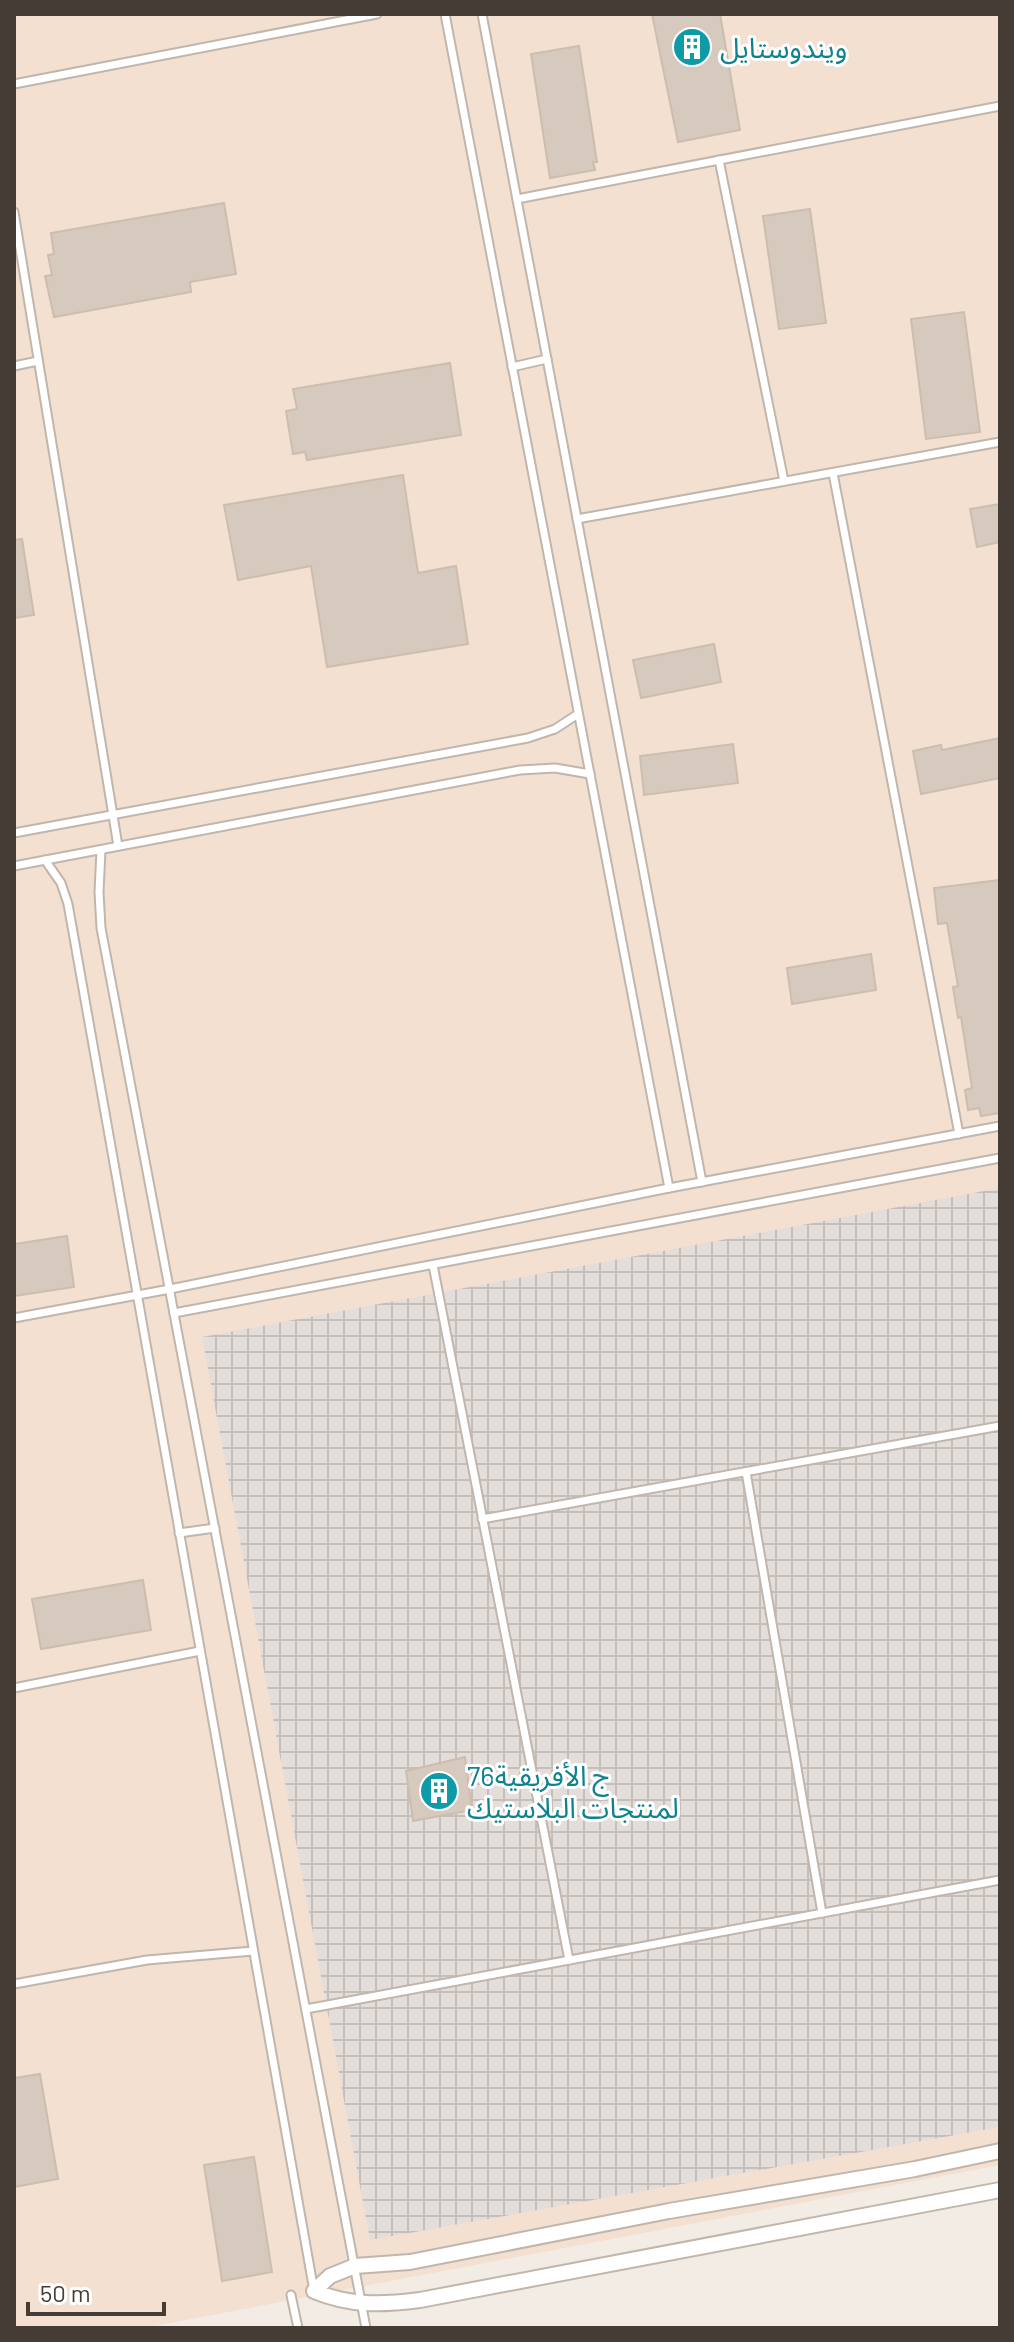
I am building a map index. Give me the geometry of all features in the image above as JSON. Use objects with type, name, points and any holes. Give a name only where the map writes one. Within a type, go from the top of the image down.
[{"type":"street","points":[[1000,2151],[410,2262],[355,2266],[330,2276],[314,2291],[361,2305],[420,2300],[1000,2190]]},
{"type":"lane","points":[[14,84],[377,14]]},
{"type":"lane","points":[[445,14],[669,1188]]},
{"type":"lane","points":[[482,14],[702,1182]]},
{"type":"lane","points":[[517,199],[1000,106]]},
{"type":"lane","points":[[719,160],[784,481]]},
{"type":"lane","points":[[14,212],[118,846]]},
{"type":"lane","points":[[512,367],[547,359]]},
{"type":"lane","points":[[14,366],[38,361]]},
{"type":"lane","points":[[577,519],[1000,442]]},
{"type":"lane","points":[[833,473],[959,1134]]},
{"type":"lane","points":[[14,833],[528,738],[555,729],[578,714]]},
{"type":"lane","points":[[14,866],[520,770],[555,768],[590,774]]},
{"type":"lane","points":[[101,850],[101,928],[366,2328]]},
{"type":"lane","points":[[45,860],[61,883],[68,904],[314,2291]]},
{"type":"lane","points":[[14,1318],[669,1188],[1000,1126]]},
{"type":"lane","points":[[174,1313],[1000,1158]]},
{"type":"lane","points":[[433,1265],[569,1960]]},
{"type":"lane","points":[[482,1519],[1000,1426]]},
{"type":"lane","points":[[746,1472],[822,1913]]},
{"type":"lane","points":[[179,1533],[215,1528]]},
{"type":"lane","points":[[14,1688],[200,1651]]},
{"type":"lane","points":[[306,2009],[1000,1880]]},
{"type":"lane","points":[[14,1984],[134,1962],[253,1951]]},
{"type":"lane","points":[[291,2295],[298,2328]]},
{"type":"shaded area","points":[[14,14],[1000,14],[1000,2165],[144,2328],[14,2328]]},
{"type":"shaded area","points":[[1000,1188],[1000,2127],[370,2240],[202,1337]]},
{"type":"building","name":"ويندوستايل","points":[[652,14],[720,14],[740,130],[678,142]]},
{"type":"building","points":[[579,46],[597,162],[593,162],[595,170],[550,178],[531,54]]},
{"type":"building","points":[[224,203],[236,274],[190,282],[191,292],[54,317],[45,276],[52,275],[48,255],[54,254],[51,233]]},
{"type":"building","points":[[810,209],[826,323],[779,329],[763,216]]},
{"type":"building","points":[[964,312],[980,432],[926,439],[911,319]]},
{"type":"building","points":[[450,363],[461,435],[307,460],[305,452],[293,454],[286,411],[297,409],[293,389]]},
{"type":"building","points":[[403,475],[418,573],[456,566],[468,644],[327,667],[311,566],[238,580],[224,505]]},
{"type":"building","points":[[1000,504],[1000,542],[977,547],[970,509]]},
{"type":"building","points":[[22,539],[34,615],[14,618],[14,540]]},
{"type":"building","points":[[714,644],[721,682],[641,698],[633,660]]},
{"type":"building","points":[[1000,738],[1000,778],[921,794],[913,751],[941,745],[942,750]]},
{"type":"building","points":[[733,744],[738,783],[644,795],[640,756]]},
{"type":"building","points":[[1000,880],[1000,1113],[981,1116],[979,1108],[968,1110],[965,1090],[972,1088],[953,987],[958,986],[947,923],[938,924],[934,888]]},
{"type":"building","points":[[871,954],[876,990],[792,1004],[787,968]]},
{"type":"building","points":[[67,1236],[74,1287],[14,1296],[14,1244]]},
{"type":"building","points":[[143,1580],[151,1630],[41,1649],[32,1599]]},
{"type":"building","name":"76ج الأفريقية لمنتجات البلاستيك","points":[[465,1757],[472,1810],[413,1821],[406,1771]]},
{"type":"building","points":[[40,2074],[58,2179],[14,2187],[14,2078]]},
{"type":"building","points":[[254,2157],[272,2272],[222,2281],[204,2165]]},
{"type":"place","name":"ويندوستايل","points":[[692,47]]},
{"type":"place","name":"76ج الأفريقية لمنتجات البلاستيك","points":[[439,1791]]}]
